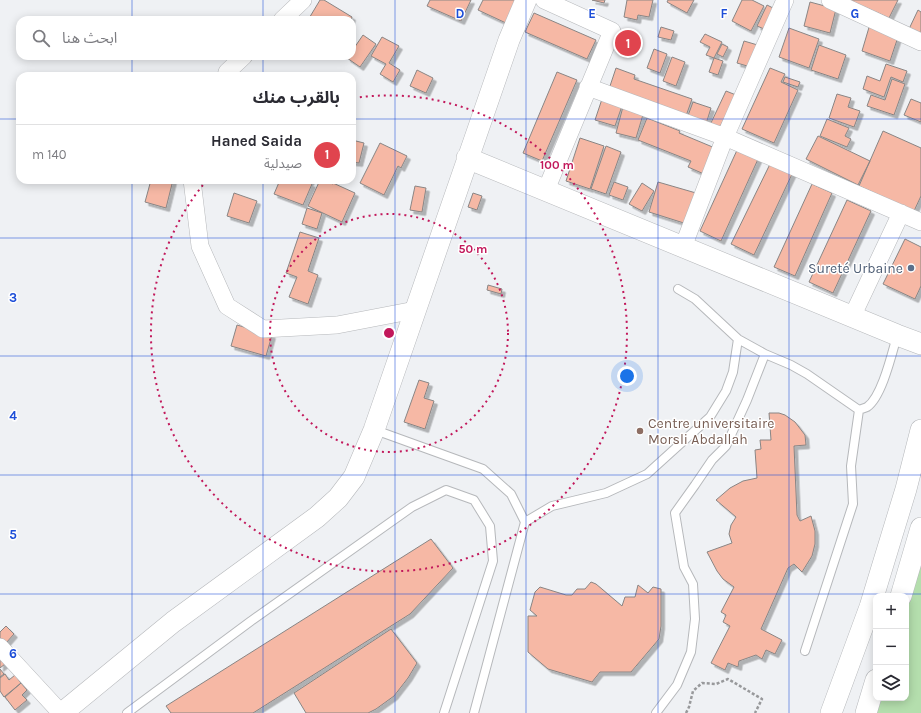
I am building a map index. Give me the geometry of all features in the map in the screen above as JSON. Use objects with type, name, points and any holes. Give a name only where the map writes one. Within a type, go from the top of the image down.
[{"type":"street","points":[[286,16],[303,0]]},
{"type":"street","points":[[0,647],[62,713],[173,622],[311,521],[338,498],[354,477],[374,430],[508,40],[526,0]]},
{"type":"street","points":[[544,0],[612,31],[546,190]]},
{"type":"street","points":[[684,247],[725,137],[785,0]]},
{"type":"street","points":[[830,0],[921,42]]},
{"type":"street","points":[[227,72],[240,60]]},
{"type":"street","points":[[588,87],[725,137],[921,222]]},
{"type":"street","points":[[467,158],[921,344]]},
{"type":"street","points":[[192,184],[200,246],[227,306],[263,329],[337,325],[414,310]]},
{"type":"street","points":[[852,317],[901,213]]},
{"type":"street","points":[[831,713],[870,607],[906,489],[921,430]]},
{"type":"street","points":[[902,593],[921,528]]},
{"type":"street","points":[[866,713],[873,690]]},
{"type":"lane","points":[[678,289],[695,299],[738,339],[807,374],[859,410]]},
{"type":"lane","points":[[859,410],[868,407],[880,390],[897,335]]},
{"type":"lane","points":[[525,522],[552,506],[606,493],[647,474],[710,417],[726,391],[733,372],[738,339]]},
{"type":"lane","points":[[656,713],[677,685],[691,652],[695,619],[693,584],[684,567],[675,513],[712,460],[726,446],[747,400],[765,354]]},
{"type":"lane","points":[[805,651],[853,504],[851,466],[859,410]]},
{"type":"lane","points":[[374,430],[483,469],[511,494],[525,522],[474,713]]},
{"type":"lane","points":[[127,713],[252,621],[412,507],[446,490],[474,500],[490,526],[493,561],[444,713]]},
{"type":"path","points":[[686,713],[694,691],[702,683],[716,684],[728,679],[762,698],[755,713]]},
{"type":"green space","points":[[921,545],[921,713],[864,713],[874,701],[909,701],[909,593],[907,593]]},
{"type":"building","points":[[320,0],[324,0],[350,16],[310,16]]},
{"type":"building","points":[[430,0],[471,0],[461,21],[427,6]]},
{"type":"building","points":[[483,0],[517,0],[506,23],[478,10]]},
{"type":"building","points":[[592,0],[605,0],[604,3]]},
{"type":"building","points":[[627,0],[653,0],[649,17],[638,15],[637,20],[624,17]]},
{"type":"building","points":[[668,0],[694,0],[687,13],[667,2]]},
{"type":"building","points":[[742,0],[752,0],[764,6],[751,31],[732,21]]},
{"type":"building","points":[[849,0],[898,0],[889,18]]},
{"type":"building","points":[[810,2],[836,9],[830,33],[804,26]]},
{"type":"building","points":[[767,5],[779,11],[769,31],[757,26]]},
{"type":"building","points":[[918,10],[921,12],[921,34],[909,29]]},
{"type":"building","points":[[534,13],[596,40],[587,59],[525,32]]},
{"type":"building","points":[[870,24],[899,34],[890,61],[862,51]]},
{"type":"building","points":[[661,27],[674,31],[671,40],[658,37]]},
{"type":"building","points":[[789,28],[819,39],[809,68],[779,57]]},
{"type":"building","points":[[705,34],[722,42],[714,58],[706,55],[710,47],[700,42]]},
{"type":"building","points":[[363,35],[376,44],[360,67],[350,60],[356,60],[356,45]]},
{"type":"building","points":[[382,37],[399,46],[389,63],[400,70],[393,82],[380,74],[386,64],[371,56]]},
{"type":"building","points":[[744,41],[761,46],[754,68],[737,63]]},
{"type":"building","points":[[722,44],[728,47],[723,57],[717,54]]},
{"type":"building","points":[[819,45],[846,55],[838,79],[811,70]]},
{"type":"building","points":[[654,49],[667,54],[660,73],[647,68]]},
{"type":"building","points":[[672,57],[685,62],[676,86],[663,81]]},
{"type":"building","points":[[714,58],[723,61],[718,75],[709,72]]},
{"type":"building","points":[[886,64],[907,71],[903,82],[891,77],[884,97],[863,89],[867,76],[880,81]]},
{"type":"building","points":[[616,68],[635,75],[634,79],[692,99],[686,116],[609,89]]},
{"type":"building","points":[[770,68],[785,74],[781,82],[798,90],[774,143],[742,129]]},
{"type":"building","points":[[417,70],[433,78],[426,93],[410,86]]},
{"type":"building","points":[[557,72],[577,80],[542,161],[523,153]]},
{"type":"building","points":[[785,77],[800,82],[798,87],[783,82]]},
{"type":"building","points":[[892,79],[905,84],[894,115],[867,106],[871,95],[885,100]]},
{"type":"building","points":[[726,91],[736,95],[719,129],[710,125]]},
{"type":"building","points":[[837,94],[851,98],[848,107],[860,111],[854,127],[829,118]]},
{"type":"building","points":[[602,99],[622,106],[615,126],[595,120]]},
{"type":"building","points":[[911,99],[921,103],[921,122],[904,115]]},
{"type":"building","points":[[693,102],[711,108],[705,127],[686,121]]},
{"type":"building","points":[[624,103],[645,108],[636,138],[616,133]]},
{"type":"building","points":[[647,118],[680,131],[679,133],[715,148],[704,174],[688,167],[691,161],[638,140]]},
{"type":"building","points":[[827,119],[849,128],[845,136],[851,139],[847,147],[820,136]]},
{"type":"building","points":[[883,131],[921,148],[921,196],[914,211],[859,186]]},
{"type":"building","points":[[818,136],[870,161],[858,185],[806,159]]},
{"type":"building","points":[[580,138],[604,146],[590,189],[566,181]]},
{"type":"building","points":[[356,141],[364,143],[359,163],[356,163]]},
{"type":"building","points":[[380,143],[407,156],[401,168],[398,166],[384,195],[360,183]]},
{"type":"building","points":[[606,146],[621,152],[606,194],[591,189]]},
{"type":"building","points":[[738,148],[759,157],[721,241],[700,231]]},
{"type":"building","points":[[771,162],[793,172],[754,255],[731,244]]},
{"type":"building","points":[[614,182],[628,187],[623,200],[609,195]]},
{"type":"building","points":[[658,182],[696,193],[687,224],[649,212]]},
{"type":"building","points":[[642,183],[654,191],[642,211],[629,204]]},
{"type":"building","points":[[150,184],[172,184],[166,208],[145,202]]},
{"type":"building","points":[[278,184],[312,184],[303,205],[274,194]]},
{"type":"building","points":[[318,184],[335,184],[355,193],[342,222],[308,206]]},
{"type":"building","points":[[812,184],[832,193],[795,276],[774,267]]},
{"type":"building","points":[[415,186],[426,188],[422,212],[410,210]]},
{"type":"building","points":[[234,193],[257,201],[249,223],[227,216]]},
{"type":"building","points":[[473,193],[482,196],[477,210],[468,207]]},
{"type":"building","points":[[847,200],[871,211],[833,293],[809,282]]},
{"type":"building","points":[[307,208],[322,213],[317,229],[302,224]]},
{"type":"building","points":[[300,232],[319,238],[308,271],[318,275],[308,304],[289,297],[297,277],[286,273]]},
{"type":"building","points":[[905,239],[921,247],[921,286],[915,299],[883,284]]},
{"type":"building","points":[[488,285],[502,289],[501,294],[487,290]]},
{"type":"building","points":[[237,325],[272,335],[266,356],[231,346]]},
{"type":"building","points":[[419,380],[429,383],[424,398],[434,401],[425,429],[404,422]]},
{"type":"building","points":[[769,413],[779,413],[785,415],[795,422],[805,435],[806,445],[794,446],[797,515],[800,521],[811,516],[815,531],[815,544],[812,556],[802,572],[794,564],[788,568],[761,629],[782,640],[775,654],[766,650],[762,659],[756,655],[739,661],[738,667],[728,663],[725,670],[711,663],[730,626],[723,622],[726,615],[721,612],[734,587],[723,579],[707,552],[732,543],[729,534],[731,525],[736,517],[716,500],[730,488],[743,481],[757,478],[755,450],[761,449],[760,440],[771,440]]},
{"type":"building","points":[[431,539],[453,568],[410,614],[253,713],[171,713],[166,706]]},
{"type":"building","points":[[591,582],[596,584],[622,606],[625,597],[635,597],[638,585],[648,593],[653,587],[661,589],[661,626],[659,639],[631,672],[600,672],[592,682],[548,669],[528,652],[528,616],[537,616],[530,610],[535,592],[540,587],[566,595],[572,595],[577,589],[585,589]]},
{"type":"building","points":[[6,626],[14,634],[6,643],[0,638],[0,632]]},
{"type":"building","points":[[391,629],[417,663],[394,696],[368,713],[306,713],[294,693]]},
{"type":"building","points":[[0,658],[5,664],[0,668]]},
{"type":"building","points":[[0,669],[4,674],[0,677]]},
{"type":"building","points":[[5,674],[9,680],[15,675],[21,683],[4,697],[0,691],[0,678]]},
{"type":"building","points":[[21,683],[27,690],[22,695],[27,700],[15,710],[5,697]]},
{"type":"place","name":"Haned Saida","points":[[628,43]]},
{"type":"place","name":"Sureté Urbaine","points":[[911,268]]},
{"type":"place","name":"Centre universitaire Morsli Abdallah","points":[[640,431]]}]
